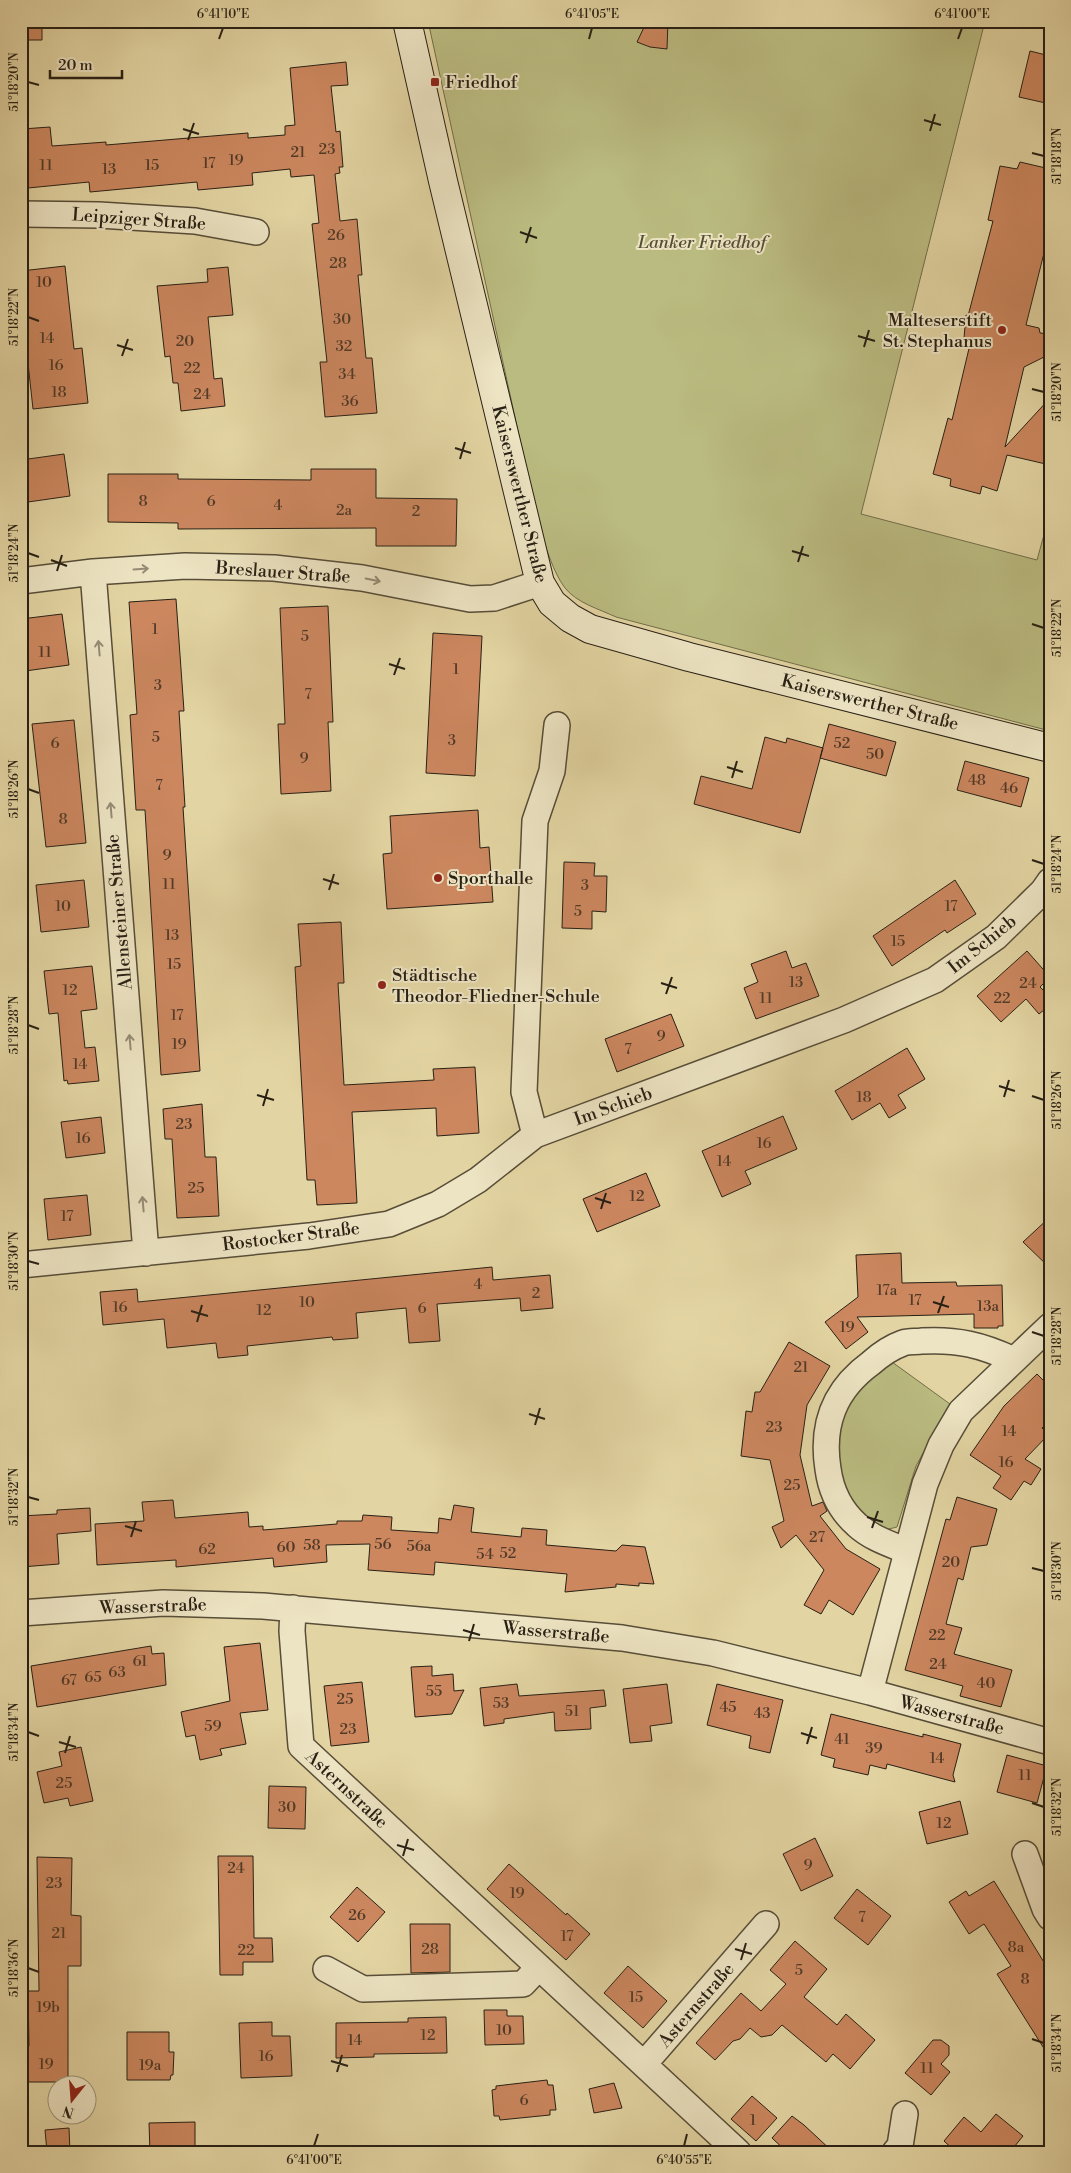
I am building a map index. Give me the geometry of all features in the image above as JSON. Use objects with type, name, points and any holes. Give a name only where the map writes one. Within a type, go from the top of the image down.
[{"type":"street","name":"Kaiserswerther Straße","points":[[407,21],[443,181],[540,583],[552,603],[570,618],[590,629],[689,657],[1050,748]]},
{"type":"street","name":"Leipziger Straße","points":[[21,214],[98,215],[195,221],[256,232]]},
{"type":"street","name":"Breslauer Straße","points":[[21,582],[92,572],[185,566],[274,568],[362,578],[470,599],[494,598],[540,583]]},
{"type":"street","name":"Allensteiner Straße","points":[[92,572],[146,1253]]},
{"type":"street","points":[[535,1135],[524,1092],[535,821],[552,771],[557,725]]},
{"type":"street","name":"Im Schieb","points":[[535,1135],[844,1020],[935,980],[996,936],[1043,891],[1050,881]]},
{"type":"street","name":"Rostocker Straße","points":[[21,1265],[309,1236],[389,1224],[438,1204],[478,1180],[535,1135]]},
{"type":"street","points":[[870,1692],[925,1484],[941,1445],[961,1412],[1050,1326]]},
{"type":"street","points":[[908,1551],[873,1537],[857,1526],[838,1504],[830,1482],[825,1449],[828,1421],[839,1396],[857,1373],[881,1355],[904,1343],[941,1340],[972,1343],[989,1348],[1014,1360]]},
{"type":"street","name":"Wasserstraße","points":[[21,1613],[163,1603],[263,1606],[622,1638],[713,1653],[870,1692],[1050,1742]]},
{"type":"street","name":"Asternstraße","points":[[293,1608],[292,1631],[301,1746],[738,2152]]},
{"type":"street","points":[[1025,1854],[1045,1909],[1050,1917]]},
{"type":"street","name":"Asternstraße","points":[[644,2064],[766,1924]]},
{"type":"street","points":[[326,1969],[362,1989],[523,1984],[539,1967]]},
{"type":"street","points":[[895,2152],[900,2146],[905,2114]]},
{"type":"green space","name":"Lanker Friedhof","points":[[428,21],[985,21],[861,514],[1037,560],[1050,513],[1050,731],[616,617],[582,602],[565,588],[554,568],[540,531]]},
{"type":"green space","points":[[892,1362],[950,1404],[916,1466],[897,1527],[884,1529],[868,1521],[849,1498],[838,1474],[837,1450],[840,1423],[850,1401],[865,1382]]},
{"type":"building","points":[[21,21],[42,21],[42,40],[21,40]]},
{"type":"building","points":[[647,21],[668,21],[667,49],[650,47],[637,42]]},
{"type":"building","points":[[1030,51],[1050,56],[1050,104],[1019,97]]},
{"type":"building","points":[[346,62],[348,85],[331,86],[336,132],[340,131],[343,167],[339,167],[340,173],[335,174],[340,221],[357,219],[362,275],[358,275],[366,358],[372,358],[377,413],[325,417],[320,362],[327,362],[312,224],[319,223],[314,175],[291,177],[290,169],[252,173],[253,185],[198,190],[197,182],[90,192],[89,182],[28,188],[22,129],[50,127],[52,146],[106,142],[106,145],[248,133],[248,138],[285,135],[285,126],[295,125],[290,68]]},
{"type":"building","name":"Malteserstift St. Stephanus","points":[[1020,162],[1050,169],[1050,229],[1026,325],[1039,328],[1040,333],[1050,334],[1050,354],[1024,367],[1005,447],[1050,398],[1050,465],[1007,455],[997,491],[982,486],[980,494],[950,486],[951,479],[933,474],[948,418],[952,420],[971,340],[964,338],[966,315],[968,316],[993,221],[988,220],[1000,166],[1017,169]]},
{"type":"building","points":[[65,266],[74,349],[82,348],[88,403],[33,409],[27,354],[21,355],[21,271]]},
{"type":"building","points":[[228,267],[233,315],[208,317],[214,379],[222,378],[225,406],[181,411],[178,383],[173,383],[170,356],[165,357],[157,286],[208,282],[207,269]]},
{"type":"building","points":[[64,454],[70,496],[21,503],[21,460]]},
{"type":"building","points":[[311,469],[376,469],[376,498],[457,499],[456,546],[376,546],[376,528],[178,529],[178,523],[108,522],[108,474],[178,474],[178,479],[311,480]]},
{"type":"building","points":[[176,599],[184,711],[179,711],[185,807],[183,807],[200,1071],[161,1075],[145,810],[136,810],[130,715],[137,714],[129,602]]},
{"type":"building","points":[[328,606],[333,722],[328,722],[331,791],[281,794],[278,724],[285,724],[280,608]]},
{"type":"building","points":[[62,614],[69,665],[25,671],[25,668],[21,668],[21,619]]},
{"type":"building","points":[[433,633],[482,636],[475,776],[426,773]]},
{"type":"building","points":[[74,720],[86,843],[46,847],[32,724]]},
{"type":"building","points":[[829,724],[896,742],[886,776],[820,758]]},
{"type":"building","points":[[765,737],[786,743],[787,738],[823,748],[800,833],[694,804],[701,776],[752,789]]},
{"type":"building","points":[[965,761],[1029,778],[1021,807],[957,790]]},
{"type":"building","name":"Sporthalle","points":[[478,810],[480,848],[489,847],[493,902],[387,909],[383,854],[392,853],[390,816]]},
{"type":"building","points":[[564,862],[595,863],[594,876],[607,876],[606,912],[592,911],[592,929],[562,928]]},
{"type":"building","points":[[84,880],[89,927],[41,932],[36,885]]},
{"type":"building","points":[[955,880],[976,914],[947,933],[945,930],[892,966],[873,936]]},
{"type":"building","points":[[341,922],[344,983],[338,983],[344,1085],[434,1080],[433,1069],[475,1067],[479,1133],[437,1136],[436,1108],[352,1112],[357,1203],[317,1205],[315,1180],[307,1180],[295,967],[301,966],[298,924]]},
{"type":"building","points":[[786,951],[792,968],[806,963],[819,996],[756,1019],[744,988],[758,982],[751,964]]},
{"type":"building","points":[[1027,951],[1050,977],[1040,987],[1050,997],[1050,1005],[1039,1014],[1026,999],[1001,1022],[977,996]]},
{"type":"building","points":[[92,966],[97,1009],[81,1011],[85,1048],[95,1047],[99,1081],[68,1084],[67,1080],[64,1081],[58,1013],[49,1014],[44,971]]},
{"type":"building","points":[[671,1014],[684,1046],[617,1072],[605,1039]]},
{"type":"building","points":[[907,1048],[925,1079],[898,1095],[906,1108],[889,1118],[880,1103],[852,1120],[835,1091]]},
{"type":"building","points":[[202,1104],[205,1157],[216,1157],[219,1216],[177,1218],[172,1139],[165,1139],[163,1109]]},
{"type":"building","points":[[783,1116],[797,1149],[745,1171],[751,1184],[722,1197],[702,1151]]},
{"type":"building","points":[[101,1117],[105,1153],[66,1158],[61,1122]]},
{"type":"building","points":[[646,1173],[660,1206],[597,1232],[583,1199]]},
{"type":"building","points":[[87,1195],[91,1235],[48,1240],[44,1199]]},
{"type":"building","points":[[1050,1217],[1050,1268],[1023,1242]]},
{"type":"building","points":[[901,1253],[902,1283],[956,1282],[957,1286],[1002,1285],[1003,1326],[998,1326],[998,1328],[974,1328],[974,1314],[857,1317],[868,1332],[846,1349],[825,1322],[858,1297],[856,1255]]},
{"type":"building","points":[[492,1267],[493,1280],[550,1275],[553,1308],[521,1311],[520,1298],[437,1304],[440,1341],[409,1343],[406,1308],[356,1313],[358,1338],[333,1340],[332,1337],[247,1346],[248,1355],[218,1358],[216,1343],[167,1348],[164,1319],[103,1325],[100,1292],[137,1289],[138,1302]]},
{"type":"building","points":[[789,1342],[830,1366],[807,1405],[800,1455],[812,1506],[823,1502],[827,1511],[820,1516],[846,1549],[880,1569],[853,1615],[829,1600],[821,1614],[804,1605],[824,1570],[796,1535],[781,1548],[772,1527],[784,1521],[770,1460],[741,1456],[746,1411],[752,1412],[755,1392],[760,1392]]},
{"type":"building","points":[[1037,1374],[1050,1387],[1050,1420],[1042,1428],[1049,1434],[1025,1459],[1041,1469],[1031,1485],[1024,1481],[1011,1500],[993,1488],[1001,1476],[970,1455],[1004,1406]]},
{"type":"building","points":[[957,1497],[997,1509],[987,1545],[971,1547],[963,1580],[958,1578],[946,1624],[962,1628],[954,1654],[1012,1670],[1001,1707],[960,1696],[963,1686],[905,1670],[946,1519],[950,1520]]},
{"type":"building","points":[[173,1500],[175,1518],[248,1512],[249,1527],[263,1526],[263,1530],[337,1524],[337,1521],[362,1521],[363,1515],[392,1517],[391,1530],[438,1533],[439,1518],[451,1520],[454,1505],[474,1508],[471,1532],[521,1537],[522,1528],[547,1530],[546,1545],[616,1551],[622,1545],[645,1547],[654,1584],[639,1583],[639,1586],[616,1584],[616,1587],[565,1592],[567,1574],[435,1562],[434,1575],[368,1570],[370,1544],[326,1545],[327,1562],[274,1567],[273,1558],[176,1567],[176,1560],[97,1565],[95,1524],[144,1521],[142,1502]]},
{"type":"building","points":[[90,1508],[91,1531],[57,1534],[59,1564],[21,1567],[21,1516],[57,1514],[57,1510]]},
{"type":"building","points":[[260,1643],[268,1710],[240,1713],[246,1744],[220,1749],[222,1755],[200,1760],[195,1735],[186,1737],[181,1712],[230,1701],[224,1647]]},
{"type":"building","points":[[151,1646],[152,1654],[164,1653],[166,1685],[37,1707],[31,1666]]},
{"type":"building","points":[[432,1666],[432,1676],[453,1674],[454,1691],[464,1690],[452,1714],[415,1717],[411,1667]]},
{"type":"building","points":[[362,1682],[369,1742],[331,1746],[324,1686]]},
{"type":"building","points":[[517,1684],[519,1696],[604,1690],[606,1706],[590,1708],[591,1729],[555,1731],[554,1712],[504,1719],[504,1723],[484,1726],[480,1688]]},
{"type":"building","points":[[667,1684],[672,1723],[650,1726],[652,1741],[630,1743],[623,1689]]},
{"type":"building","points":[[717,1684],[783,1700],[770,1753],[749,1748],[751,1736],[707,1725]]},
{"type":"building","points":[[831,1714],[923,1737],[923,1734],[961,1744],[953,1775],[955,1782],[887,1764],[886,1769],[870,1765],[868,1775],[833,1767],[835,1759],[821,1755]]},
{"type":"building","points":[[81,1747],[93,1801],[70,1806],[68,1798],[44,1803],[37,1772],[62,1766],[59,1752]]},
{"type":"building","points":[[1007,1755],[1047,1766],[1037,1803],[997,1792]]},
{"type":"building","points":[[269,1786],[306,1787],[305,1829],[268,1828]]},
{"type":"building","points":[[960,1801],[968,1834],[927,1844],[919,1812]]},
{"type":"building","points":[[815,1838],[833,1876],[801,1891],[783,1854]]},
{"type":"building","points":[[218,1856],[253,1856],[254,1938],[272,1938],[273,1962],[243,1962],[243,1975],[220,1975]]},
{"type":"building","points":[[37,1857],[72,1858],[71,1915],[81,1916],[81,1966],[68,1966],[68,2076],[48,2076],[48,2082],[26,2082],[25,2046],[29,2046],[28,1991],[39,1991]]},
{"type":"building","points":[[509,1864],[590,1934],[566,1960],[487,1889]]},
{"type":"building","points":[[994,1881],[1050,1972],[1050,2058],[997,1974],[1011,1966],[984,1924],[969,1934],[949,1902],[966,1891],[969,1896]]},
{"type":"building","points":[[357,1887],[385,1912],[358,1942],[330,1917]]},
{"type":"building","points":[[857,1889],[891,1916],[868,1945],[834,1918]]},
{"type":"building","points":[[410,1924],[450,1924],[450,1972],[411,1973]]},
{"type":"building","points":[[795,1941],[827,1969],[804,1997],[837,2025],[846,2014],[875,2040],[850,2069],[833,2054],[826,2062],[782,2025],[772,2035],[761,2037],[750,2028],[740,2039],[733,2041],[715,2060],[696,2043],[741,1993],[761,2011],[786,1984],[770,1970]]},
{"type":"building","points":[[628,1966],[667,2001],[643,2028],[604,1993]]},
{"type":"building","points":[[484,2010],[507,2010],[507,2016],[523,2016],[524,2044],[485,2045]]},
{"type":"building","points":[[446,2017],[447,2053],[374,2054],[374,2057],[336,2058],[336,2023],[408,2022],[408,2018]]},
{"type":"building","points":[[272,2022],[272,2036],[290,2036],[292,2076],[241,2078],[239,2023]]},
{"type":"building","points":[[127,2032],[169,2032],[169,2052],[174,2052],[173,2075],[171,2075],[170,2080],[127,2080]]},
{"type":"building","points":[[933,2040],[941,2040],[949,2046],[949,2055],[941,2064],[950,2072],[931,2095],[905,2073]]},
{"type":"building","points":[[547,2080],[548,2085],[553,2085],[556,2110],[550,2110],[550,2115],[500,2120],[499,2116],[494,2116],[492,2090],[496,2089],[496,2086]]},
{"type":"building","points":[[614,2083],[622,2108],[594,2113],[589,2089]]},
{"type":"building","points":[[752,2096],[777,2118],[756,2141],[731,2119]]},
{"type":"building","points":[[996,2114],[1023,2136],[1010,2152],[956,2152],[944,2141],[964,2117],[981,2132]]},
{"type":"building","points":[[792,2116],[833,2152],[787,2152],[772,2138]]},
{"type":"building","points":[[195,2122],[195,2152],[150,2152],[149,2123]]},
{"type":"building","points":[[69,2128],[70,2152],[47,2152],[45,2130]]},
{"type":"place","name":"Friedhof","points":[[435,82]]},
{"type":"place","name":"Malteserstift St. Stephanus","points":[[1002,330]]},
{"type":"place","name":"Sporthalle","points":[[438,878]]},
{"type":"place","name":"Städtische Theodor-Fliedner-Schule","points":[[382,985]]}]
